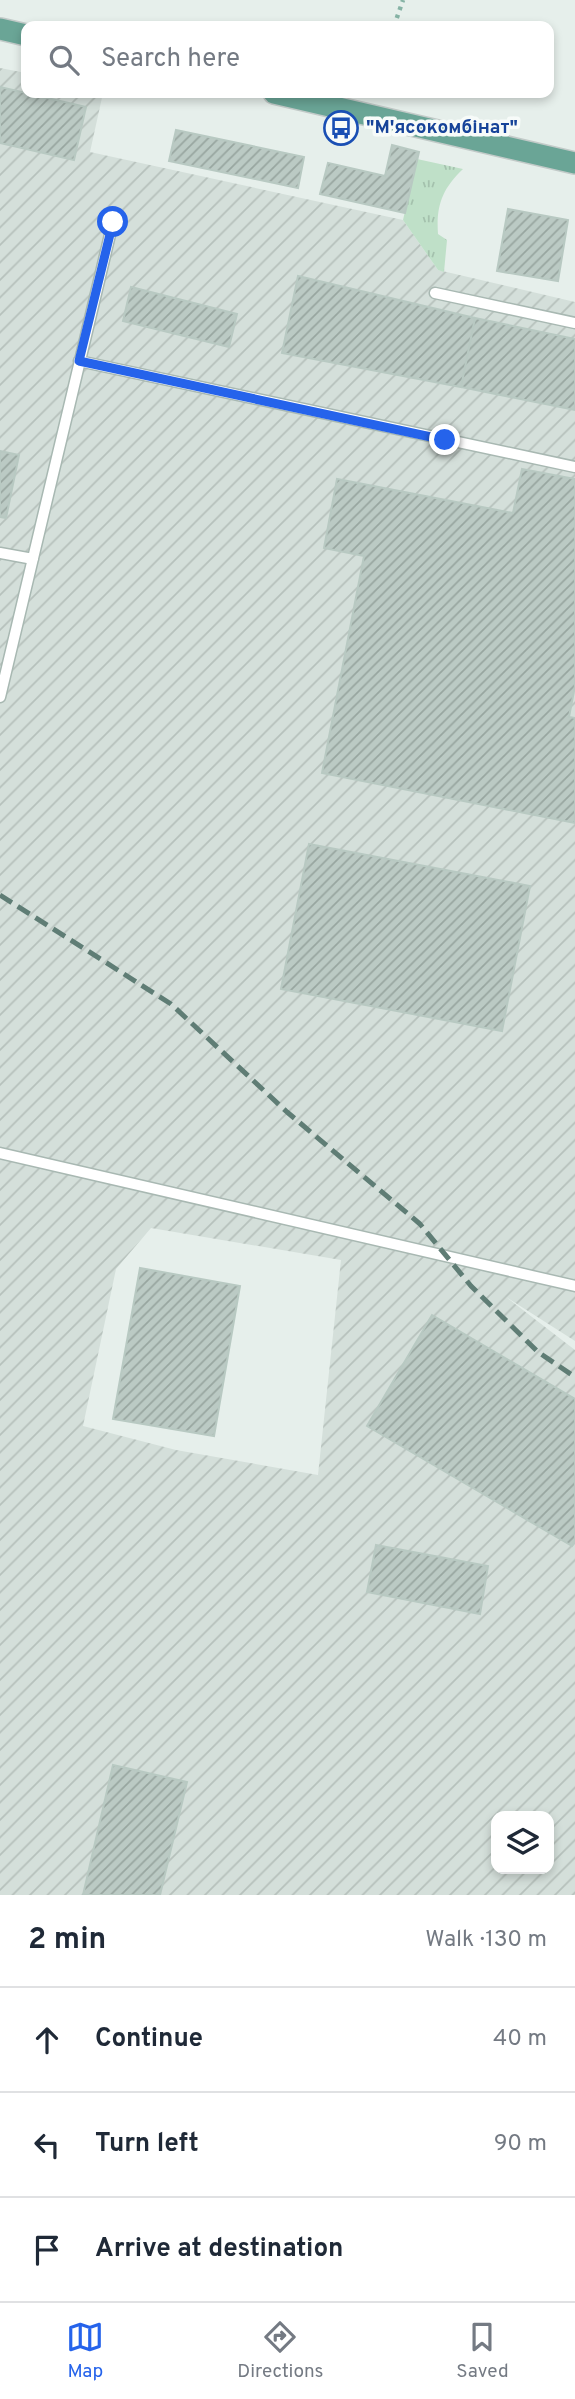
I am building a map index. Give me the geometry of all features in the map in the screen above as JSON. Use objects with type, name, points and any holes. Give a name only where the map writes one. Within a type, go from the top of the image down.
[{"type":"main road","points":[[0,29],[21,34]]},
{"type":"main road","points":[[296,98],[575,163]]},
{"type":"lane","points":[[0,697],[113,222]]},
{"type":"lane","points":[[435,293],[575,323]]},
{"type":"lane","points":[[79,361],[575,467]]},
{"type":"lane","points":[[0,553],[33,559]]},
{"type":"lane","points":[[0,1153],[575,1286]]},
{"type":"path","points":[[396,21],[403,0]]},
{"type":"shaded area","points":[[0,68],[21,72],[21,98],[102,98],[90,152],[403,220],[438,270],[575,302],[575,1341],[506,1297],[575,1350],[575,1895],[0,1895]],"holes":[[[151,1228],[341,1260],[318,1475],[176,1450],[83,1426],[116,1269]]]},
{"type":"green space","points":[[417,159],[463,169],[445,191],[439,206],[438,234],[447,240],[444,272],[438,270],[403,220]]},
{"type":"building","points":[[0,87],[21,92],[21,98],[47,98],[86,107],[74,160],[0,143]]},
{"type":"building","points":[[176,130],[304,157],[298,188],[169,161]]},
{"type":"building","points":[[392,145],[419,152],[405,213],[320,194],[328,163],[385,176]]},
{"type":"building","points":[[508,209],[568,220],[558,281],[497,271]]},
{"type":"building","points":[[298,276],[475,318],[461,387],[282,353]]},
{"type":"building","points":[[131,287],[237,314],[229,347],[123,321]]},
{"type":"building","points":[[475,318],[575,339],[575,410],[461,387]]},
{"type":"building","points":[[0,451],[19,455],[6,518],[0,517]]},
{"type":"building","points":[[522,469],[575,479],[575,686],[569,717],[575,718],[575,823],[322,773],[364,556],[324,548],[337,479],[513,513]]},
{"type":"building","points":[[309,844],[530,886],[502,1031],[281,989]]},
{"type":"building","points":[[140,1268],[240,1286],[214,1436],[113,1419]]},
{"type":"building","points":[[432,1315],[575,1399],[575,1541],[572,1546],[367,1426]]},
{"type":"building","points":[[376,1545],[488,1566],[480,1614],[367,1592]]},
{"type":"building","points":[[113,1765],[187,1782],[160,1895],[83,1895]]},
{"type":"railway","points":[[0,895],[171,1004],[287,1112],[420,1224],[471,1286],[538,1352],[575,1377]]},
{"type":"place","name":"\"М'ясокомбінат\"","points":[[341,128]]},
{"type":"route","points":[[113,222],[79,361],[445,440]]}]
